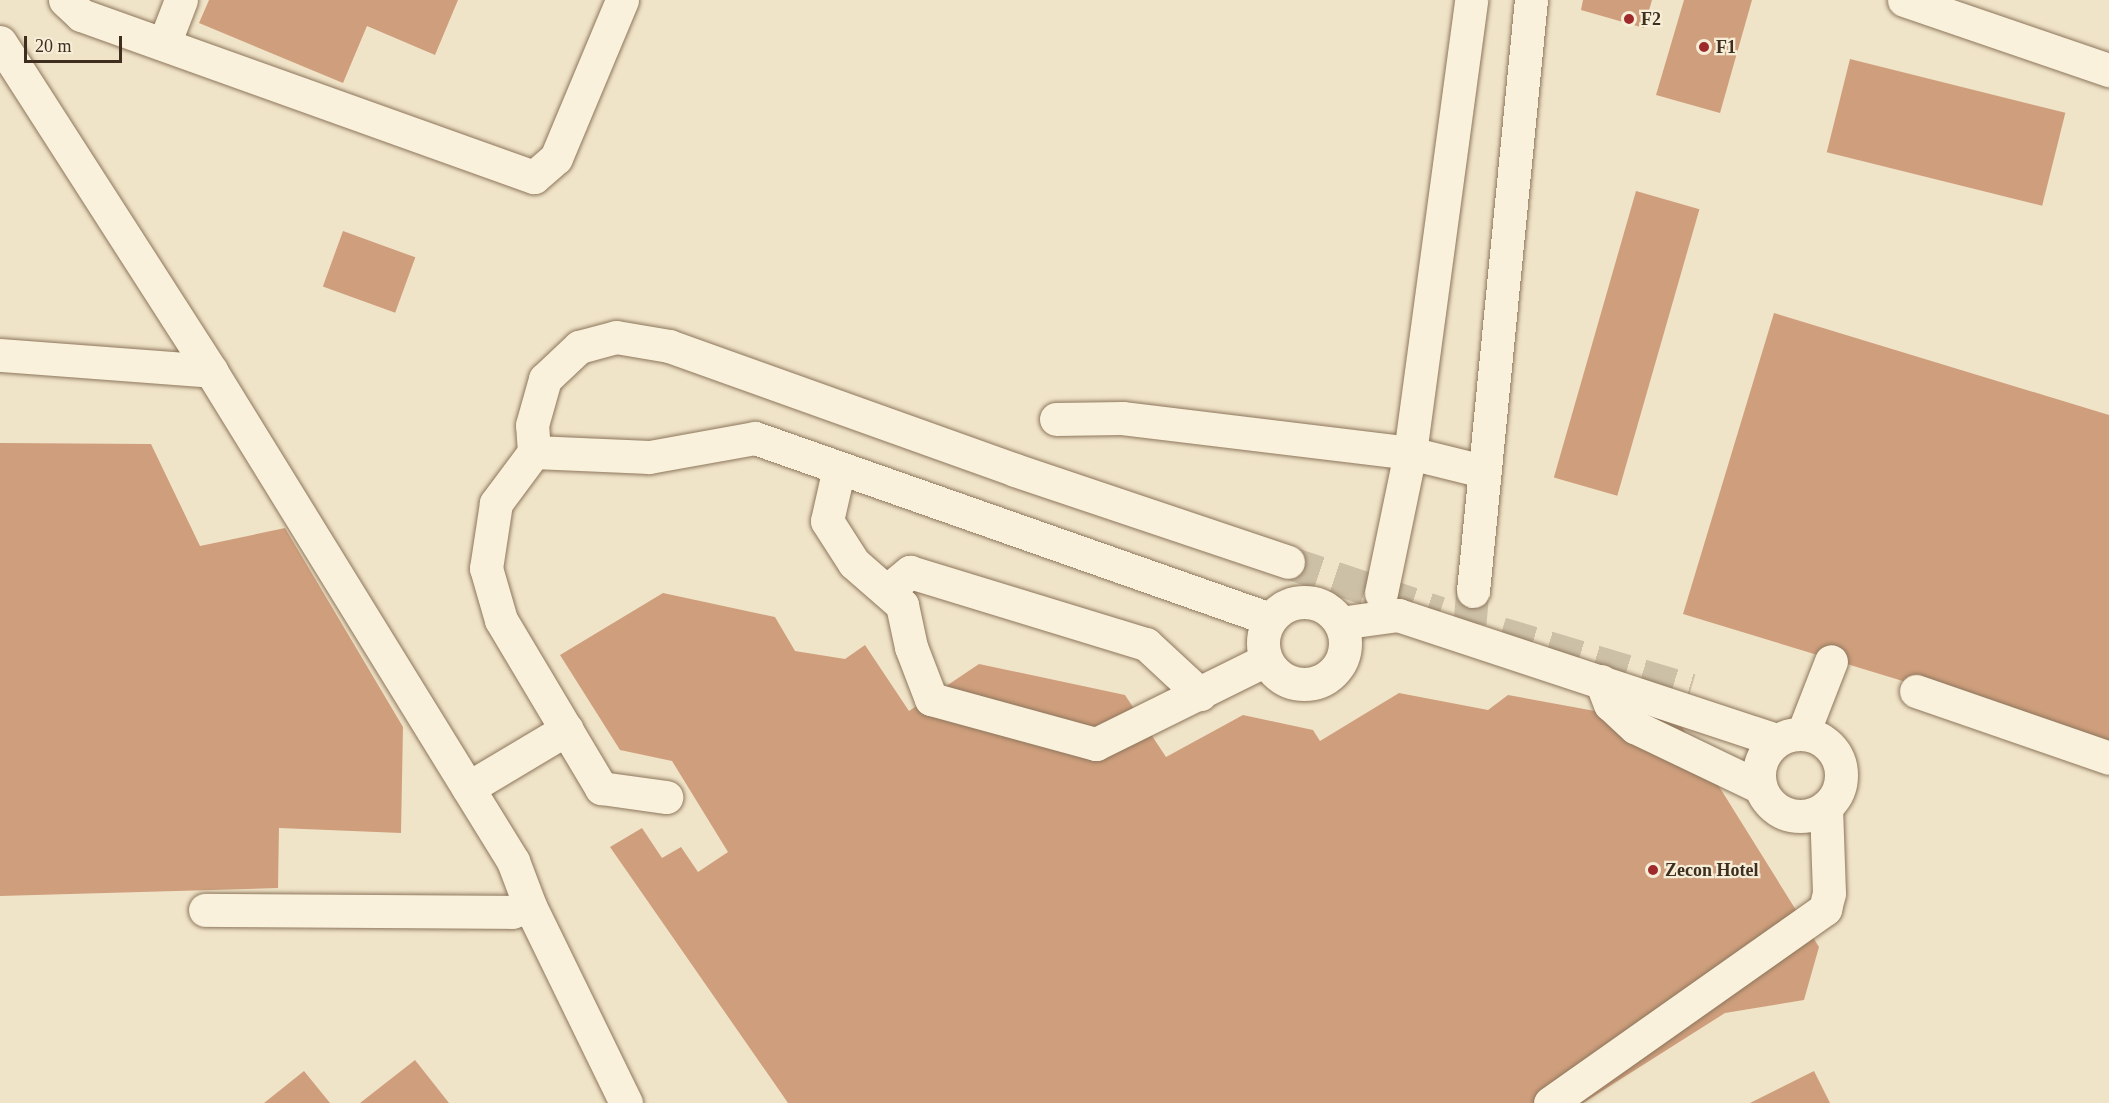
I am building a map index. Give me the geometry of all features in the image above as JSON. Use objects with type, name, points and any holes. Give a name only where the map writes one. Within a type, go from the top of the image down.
[{"type":"street","points":[[65,0],[81,15],[534,177],[556,158],[622,0]]},
{"type":"street","points":[[164,44],[181,0]]},
{"type":"street","points":[[1381,593],[1410,453],[1471,0]]},
{"type":"street","points":[[1473,591],[1531,0]]},
{"type":"street","points":[[1904,0],[2109,70]]},
{"type":"street","points":[[0,42],[211,371],[513,861],[530,906],[626,1103]]},
{"type":"street","points":[[666,797],[601,788],[501,620],[486,568],[496,503],[534,452],[532,425],[545,379],[579,346],[616,338],[669,346],[1015,470],[1288,562]]},
{"type":"street","points":[[0,355],[211,371]]},
{"type":"street","points":[[1056,419],[1122,418],[1410,453],[1483,471]]},
{"type":"street","points":[[534,452],[649,457],[756,438],[1270,619]]},
{"type":"street","points":[[839,468],[827,522],[854,563],[902,605],[911,647],[931,699],[1096,744],[1266,660]]},
{"type":"street","points":[[886,591],[910,572],[1146,644],[1200,694]]},
{"type":"street","points":[[1307,601],[1320,604],[1340,623],[1345,648],[1334,672],[1323,680],[1298,684],[1286,680],[1266,660],[1263,646],[1270,619],[1293,603],[1307,601]]},
{"type":"street","points":[[1340,623],[1398,615],[1600,681],[1790,737],[1827,744],[1841,769],[1840,783],[1826,807],[1829,893],[1825,909],[1550,1103]]},
{"type":"street","points":[[1826,807],[1799,817],[1786,814],[1766,799],[1760,787],[1761,760],[1790,737],[1831,661]]},
{"type":"street","points":[[1600,681],[1610,704],[1635,727],[1760,787]]},
{"type":"street","points":[[1916,691],[2109,758]]},
{"type":"street","points":[[468,788],[567,729]]},
{"type":"street","points":[[205,910],[512,912],[530,906]]},
{"type":"building","points":[[209,0],[458,0],[435,55],[367,26],[343,83],[199,23]]},
{"type":"building","name":"F2","points":[[1583,0],[1652,0],[1644,28],[1581,10]]},
{"type":"building","name":"F1","points":[[1684,0],[1752,0],[1720,113],[1656,95]]},
{"type":"building","points":[[1850,59],[2065,113],[2042,206],[1827,152]]},
{"type":"building","points":[[1636,191],[1699,209],[1617,496],[1554,477]]},
{"type":"building","points":[[343,231],[415,257],[395,313],[323,286]]},
{"type":"building","points":[[1774,313],[2109,415],[2109,744],[1683,614]]},
{"type":"building","points":[[0,443],[151,444],[200,546],[285,528],[403,727],[401,833],[279,828],[278,888],[0,896]]},
{"type":"building","points":[[663,593],[775,617],[795,651],[845,659],[865,645],[909,711],[979,664],[1125,695],[1166,757],[1243,715],[1313,730],[1320,741],[1399,693],[1488,710],[1508,695],[1682,727],[1819,947],[1804,1000],[1725,1013],[1583,1103],[788,1103],[610,847],[642,828],[662,858],[681,847],[698,872],[728,852],[672,761],[620,750],[560,655]]},
{"type":"building","points":[[415,1060],[449,1103],[360,1103]]},
{"type":"building","points":[[304,1071],[330,1103],[264,1103]]},
{"type":"building","points":[[1814,1071],[1830,1103],[1750,1103]]},
{"type":"tunnel","points":[[1288,562],[1440,613]]},
{"type":"tunnel","points":[[1470,623],[1473,591]]},
{"type":"tunnel","points":[[1501,633],[1691,690]]},
{"type":"place","name":"F2","points":[[1629,19]]},
{"type":"place","name":"F1","points":[[1704,47]]},
{"type":"place","name":"Zecon Hotel","points":[[1653,870]]}]
